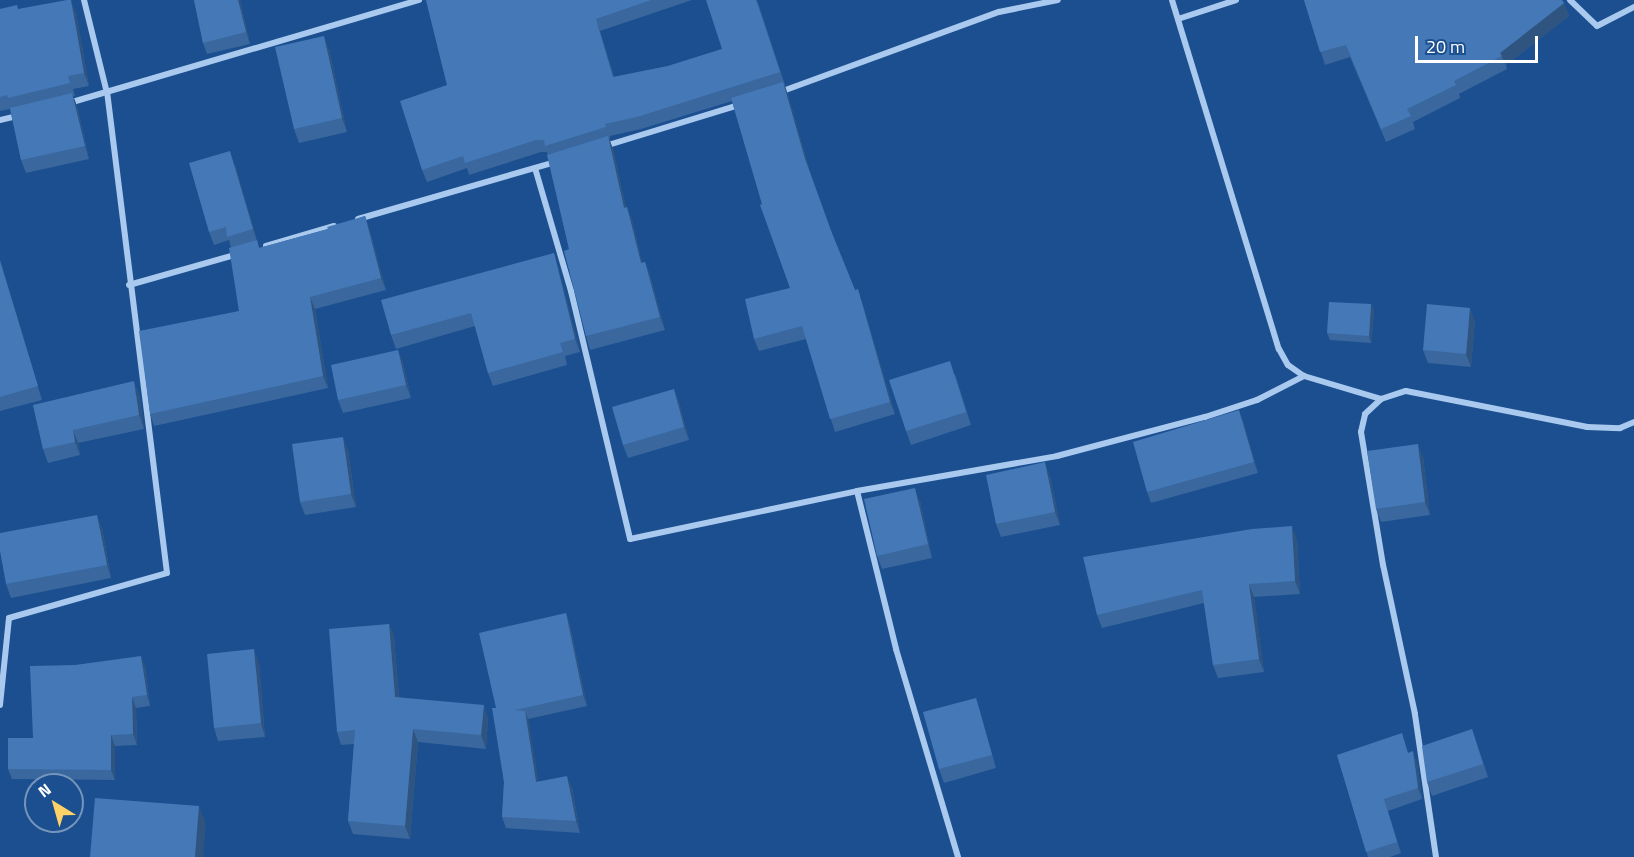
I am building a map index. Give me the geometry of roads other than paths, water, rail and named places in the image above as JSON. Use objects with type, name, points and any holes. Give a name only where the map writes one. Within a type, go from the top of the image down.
[{"type":"street","points":[[0,620],[167,573],[129,285],[107,93],[84,0]]},
{"type":"street","points":[[64,104],[419,0]]},
{"type":"street","points":[[770,95],[999,12],[1058,0]]},
{"type":"street","points":[[1173,0],[1279,349],[1288,365],[1304,376],[1381,399]]},
{"type":"street","points":[[1178,19],[1236,0]]},
{"type":"street","points":[[1570,0],[1597,26],[1634,6]]},
{"type":"street","points":[[602,147],[748,102]]},
{"type":"street","points":[[0,120],[21,115]]},
{"type":"street","points":[[355,220],[558,161]]},
{"type":"street","points":[[535,168],[571,291],[630,539],[857,491],[1057,456],[1205,417],[1257,400],[1304,376]]},
{"type":"street","points":[[254,250],[344,224]]},
{"type":"street","points":[[129,285],[242,253]]},
{"type":"street","points":[[1436,857],[1415,714],[1383,565],[1361,432],[1365,414],[1381,399],[1406,391],[1587,427],[1620,428],[1634,422]]},
{"type":"street","points":[[857,491],[896,649],[958,857]]},
{"type":"street","points":[[0,705],[9,618]]}]
